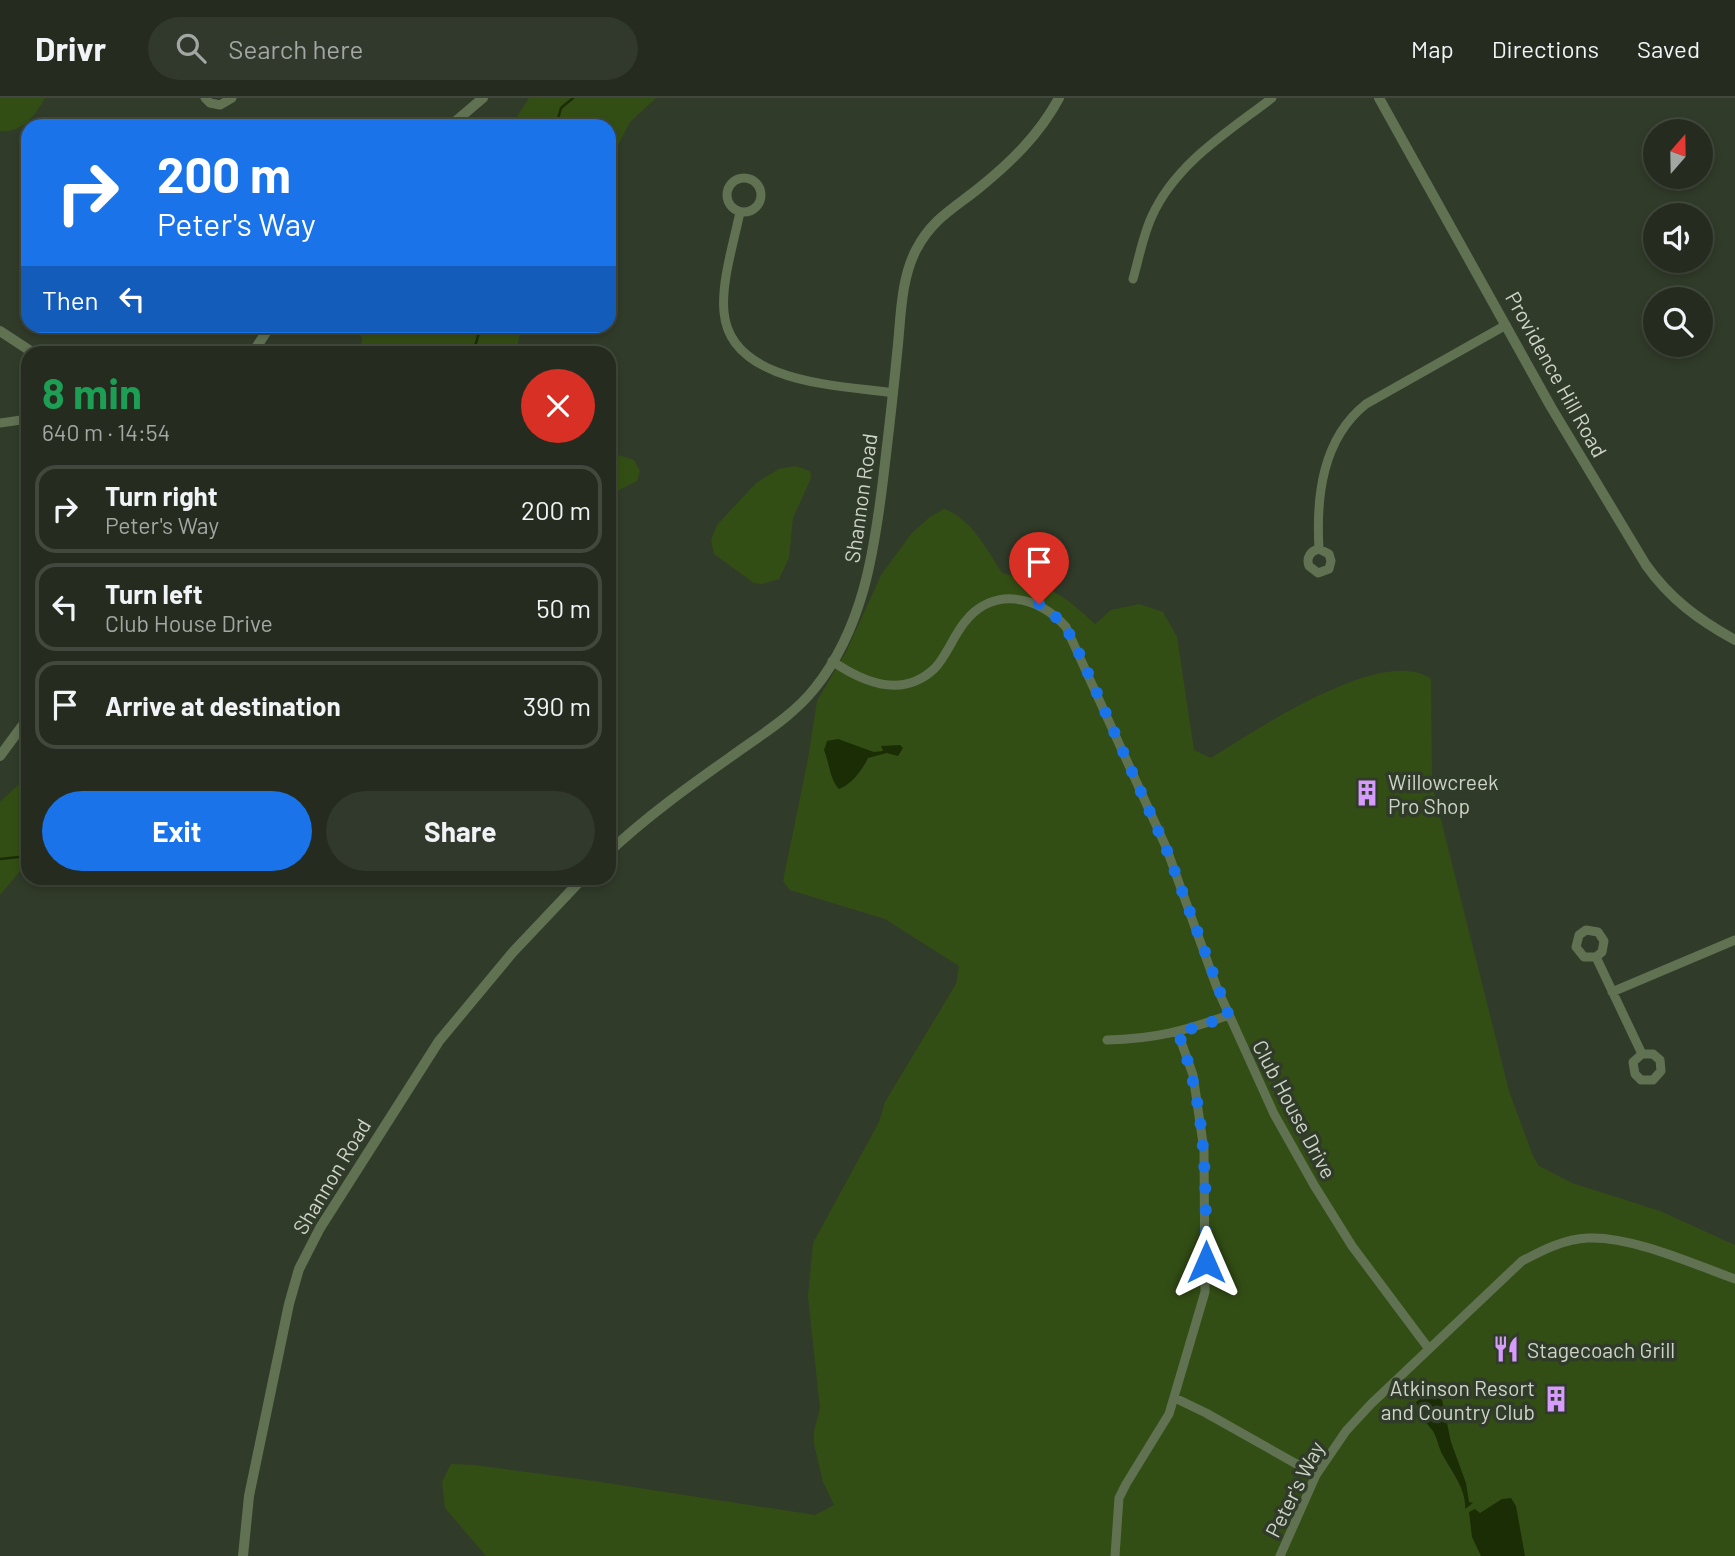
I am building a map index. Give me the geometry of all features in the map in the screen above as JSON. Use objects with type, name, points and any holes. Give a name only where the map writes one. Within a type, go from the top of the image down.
[{"type":"street","points":[[205,98],[210,103],[220,105],[232,98]]},
{"type":"street","points":[[458,119],[484,98]]},
{"type":"street","name":"Shannon Road","points":[[616,846],[654,813],[789,715],[815,688],[832,661],[855,616],[869,573],[904,288],[915,251],[934,221],[975,191],[1021,150],[1045,123],[1059,98]]},
{"type":"street","points":[[1133,279],[1152,216],[1177,176],[1203,151],[1272,98]]},
{"type":"street","name":"Providence Hill Road","points":[[1379,98],[1620,523],[1657,580],[1670,595],[1698,618],[1735,640]]},
{"type":"street","points":[[746,177],[756,183],[761,198],[756,208],[740,212],[727,201],[727,189],[734,180],[746,177]]},
{"type":"street","points":[[740,212],[724,305],[728,328],[749,359],[776,373],[893,393]]},
{"type":"street","points":[[1319,549],[1319,515],[1326,464],[1340,430],[1352,415],[1366,404],[1506,325]]},
{"type":"street","points":[[0,331],[23,346]]},
{"type":"street","points":[[0,423],[21,420]]},
{"type":"street","name":"Club House Drive","points":[[832,661],[863,680],[882,686],[901,686],[919,680],[934,668],[965,621],[979,609],[995,601],[1030,601],[1054,613],[1075,644],[1166,848],[1229,1016],[1274,1114],[1352,1246],[1429,1349]]},
{"type":"street","points":[[0,756],[21,728]]},
{"type":"street","name":"Shannon Road","points":[[243,1556],[249,1496],[289,1304],[299,1269],[320,1228],[439,1041],[513,952],[576,885]]},
{"type":"street","points":[[1612,992],[1735,940]]},
{"type":"street","points":[[1596,957],[1642,1054]]},
{"type":"street","points":[[1107,1040],[1153,1038],[1178,1033],[1229,1016]]},
{"type":"street","points":[[1115,1556],[1119,1498],[1169,1414],[1202,1306],[1206,1280],[1204,1150],[1193,1075],[1178,1033]]},
{"type":"street","name":"Peter's Way","points":[[1280,1556],[1316,1475],[1352,1424],[1522,1261],[1545,1248],[1571,1240],[1590,1238],[1625,1241],[1735,1279]]},
{"type":"street","points":[[1175,1398],[1316,1475]]},
{"type":"shaded area","points":[[0,98],[45,98],[30,119],[21,119],[21,126],[0,131]]},
{"type":"shaded area","points":[[529,98],[656,98],[630,122],[616,149],[616,119],[516,119]]},
{"type":"shaded area","points":[[360,333],[521,333],[517,346],[361,346]]},
{"type":"shaded area","points":[[616,454],[634,460],[640,471],[637,481],[616,492]]},
{"type":"shaded area","points":[[795,466],[810,471],[811,478],[793,518],[789,558],[779,579],[762,584],[754,583],[714,554],[711,540],[717,525],[756,483],[779,469]]},
{"type":"shaded area","points":[[944,509],[970,527],[1002,573],[1053,591],[1095,624],[1111,610],[1139,604],[1163,612],[1177,637],[1194,750],[1211,758],[1287,712],[1352,681],[1383,673],[1410,671],[1431,679],[1432,784],[1509,1091],[1533,1156],[1539,1166],[1572,1183],[1660,1211],[1735,1245],[1735,1556],[486,1556],[445,1508],[442,1482],[451,1464],[594,1481],[815,1515],[834,1505],[823,1482],[814,1444],[814,1431],[820,1408],[808,1297],[813,1243],[879,1122],[885,1102],[956,984],[959,966],[885,919],[790,890],[783,881],[817,701],[846,652],[881,575],[911,534]]},
{"type":"shaded area","points":[[838,739],[874,752],[883,751],[881,746],[900,745],[903,748],[898,756],[887,753],[868,758],[856,776],[839,789],[824,750],[827,741]]},
{"type":"shaded area","points":[[21,782],[21,870],[0,895],[0,802]]},
{"type":"shaded area","points":[[1440,1390],[1451,1442],[1466,1483],[1469,1502],[1473,1503],[1465,1509],[1461,1487],[1416,1402],[1431,1391]]},
{"type":"shaded area","points":[[1511,1498],[1516,1506],[1525,1556],[1481,1556],[1472,1537],[1469,1512],[1475,1509],[1480,1513],[1502,1499]]},
{"type":"waterway","points":[[558,119],[561,108],[573,98]]},
{"type":"waterway","points":[[474,346],[479,333]]},
{"type":"waterway","points":[[0,859],[21,857]]},
{"type":"place","name":"Willowcreek Pro Shop","points":[[1367,793]]},
{"type":"place","name":"Stagecoach Grill","points":[[1506,1349]]},
{"type":"place","name":"Atkinson Resort and Country Club","points":[[1556,1399]]},
{"type":"route","points":[[1039,604],[1054,613],[1075,644],[1180,881],[1229,1016],[1178,1033],[1193,1075],[1204,1150],[1206,1262]]}]
